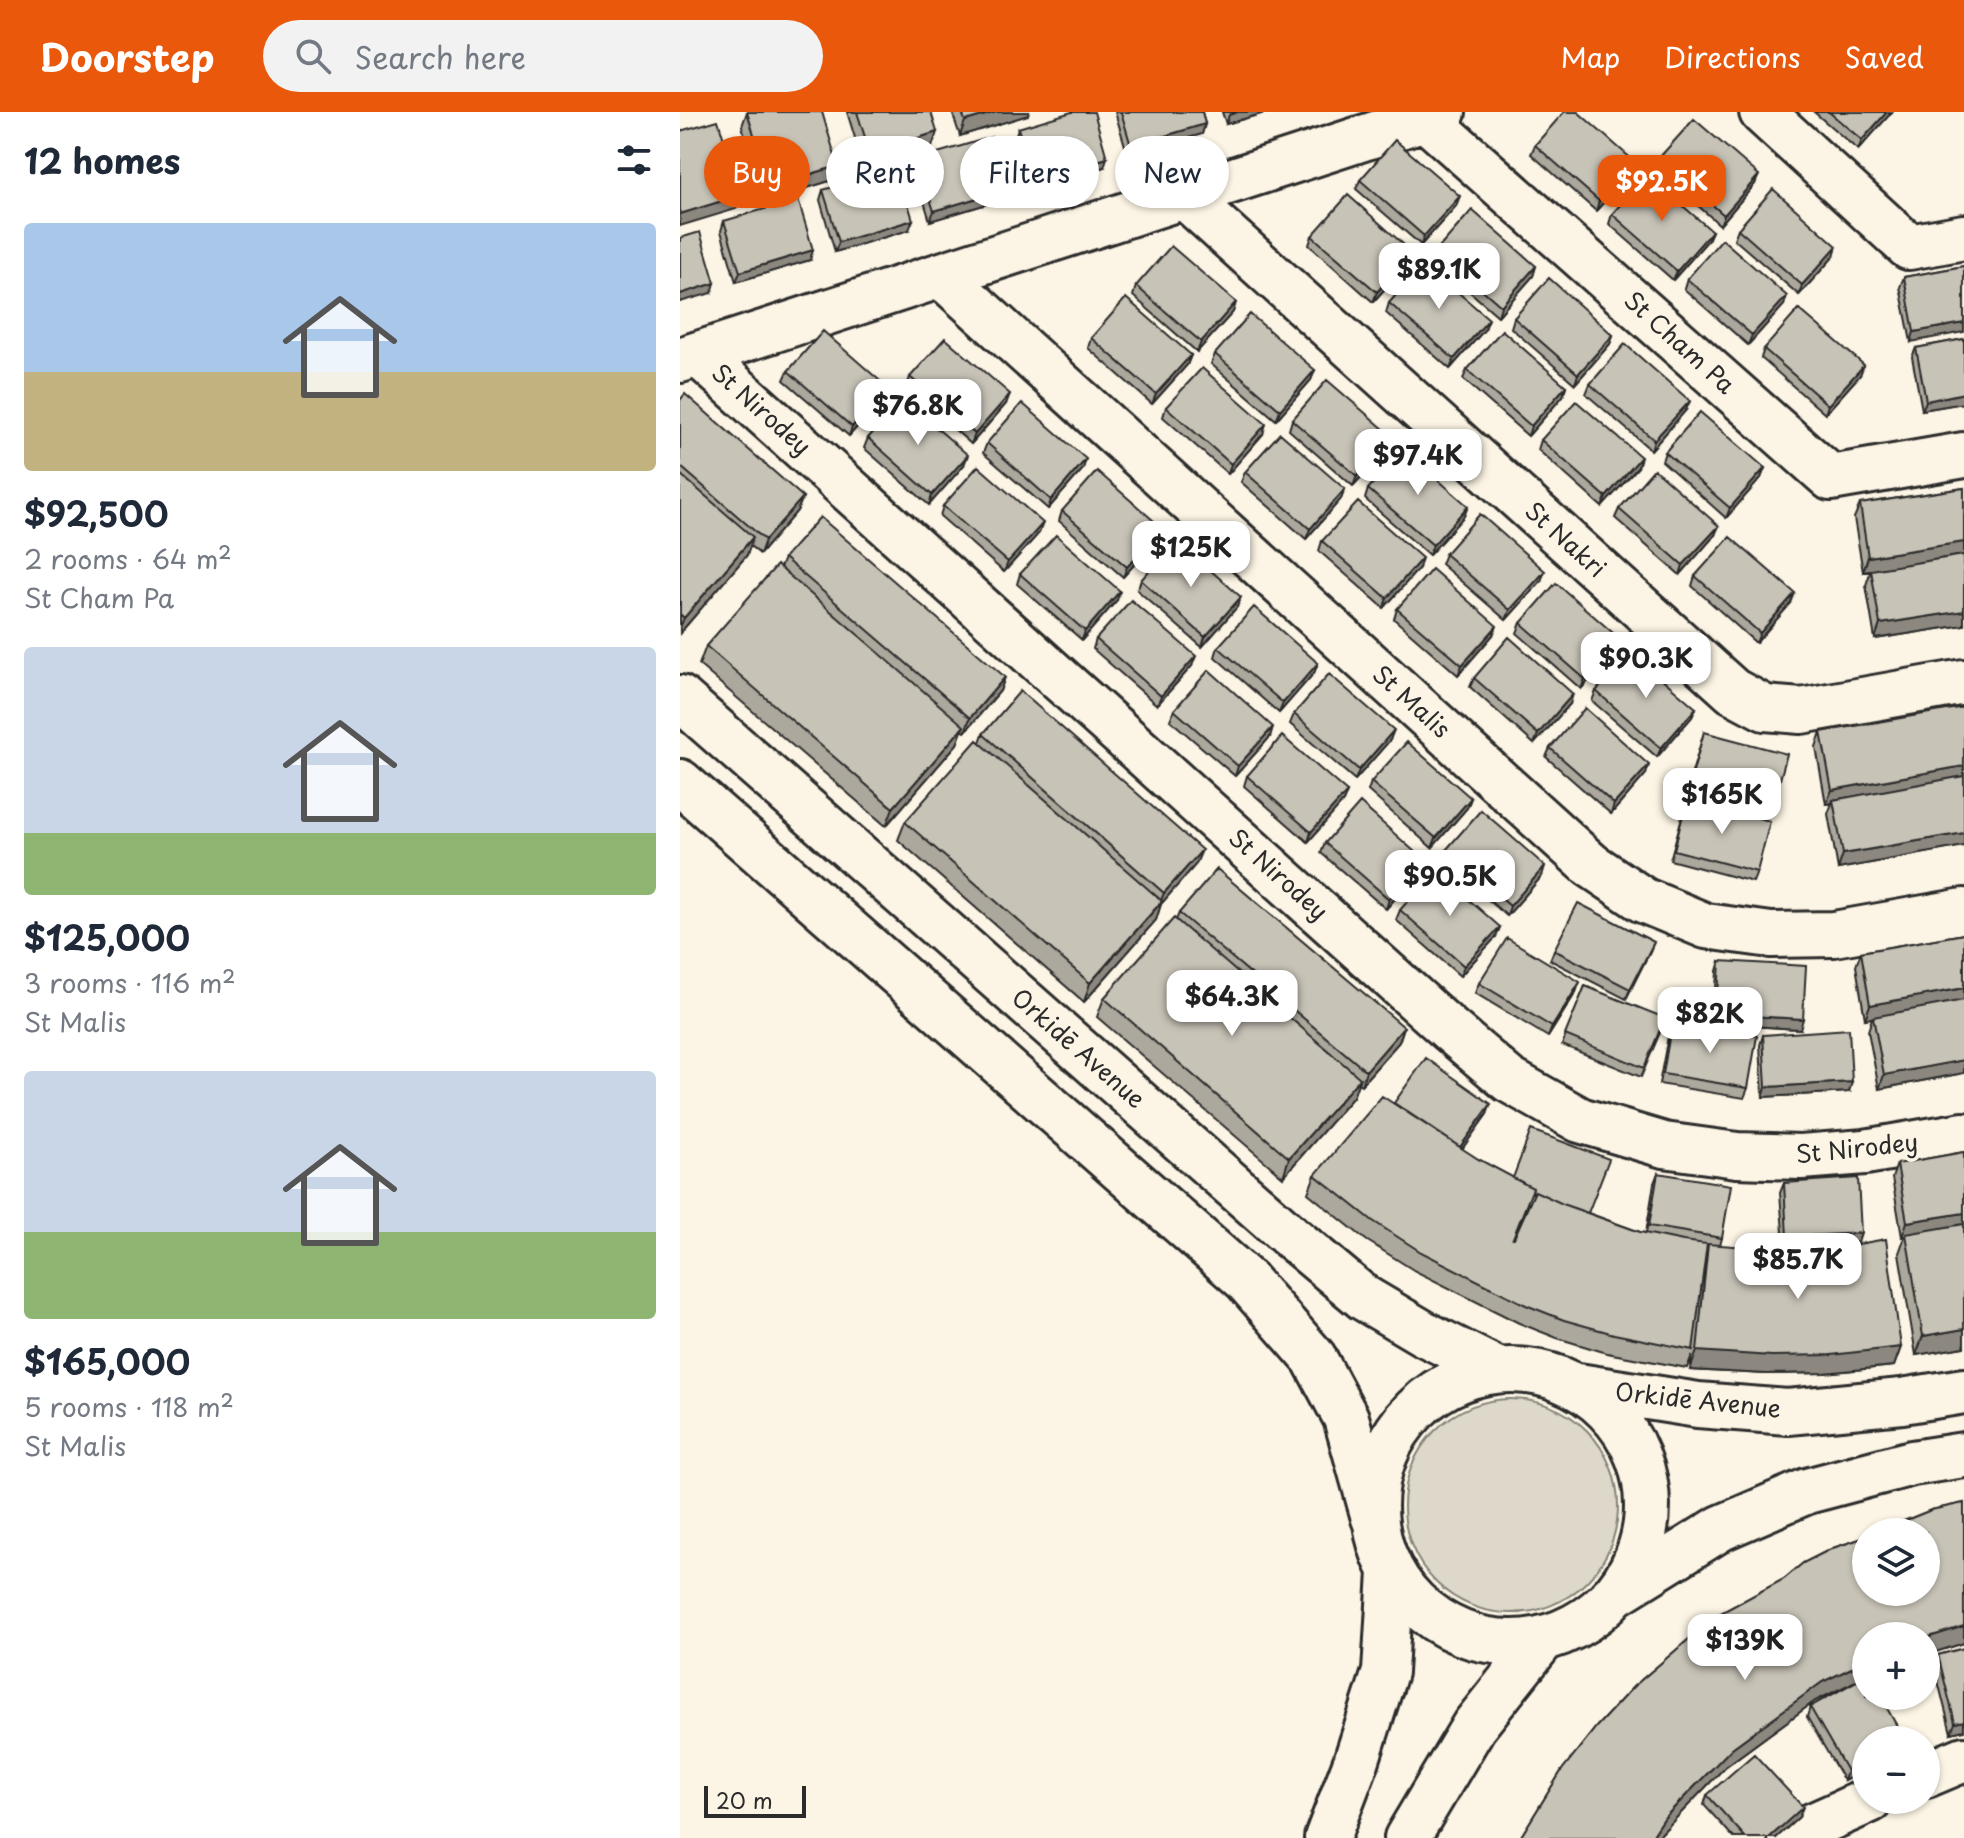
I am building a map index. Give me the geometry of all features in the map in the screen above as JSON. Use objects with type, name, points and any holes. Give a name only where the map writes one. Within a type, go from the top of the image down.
[{"type":"street","points":[[1762,112],[1909,247],[1964,237]]},
{"type":"street","points":[[1229,181],[1434,115]]},
{"type":"street","name":"St Cham Pa","points":[[1434,115],[1831,478],[1964,455]]},
{"type":"street","points":[[689,357],[1147,208]]},
{"type":"street","name":"St Nakri","points":[[1197,208],[1733,691],[1765,708],[1801,711],[1964,682]]},
{"type":"street","name":"St Malis","points":[[941,275],[1591,865],[1643,900],[1706,926],[1771,935],[1834,934],[1964,911]]},
{"type":"street","name":"St Nirodey","points":[[689,357],[1509,1080],[1580,1120],[1664,1145],[1737,1155],[1801,1157],[1865,1152],[1964,1135]]},
{"type":"street","name":"Orkidē Avenue","points":[[680,698],[1364,1298],[1423,1333],[1497,1370]]},
{"type":"street","points":[[680,782],[1246,1280],[1314,1358],[1346,1418],[1380,1546],[1391,1572],[1419,1607],[1455,1631],[1498,1641],[1543,1639],[1583,1622],[1616,1593],[1721,1528],[1807,1491],[1912,1463],[1964,1455]]},
{"type":"street","points":[[832,916],[875,870]]},
{"type":"street","points":[[1224,1261],[1265,1214]]},
{"type":"street","points":[[1374,1518],[1380,1466],[1405,1419],[1446,1385],[1497,1370],[1537,1372],[1576,1385],[1614,1415],[1639,1457],[1648,1504],[1640,1551],[1616,1593]]},
{"type":"street","name":"Orkidē Avenue","points":[[1576,1385],[1698,1405],[1788,1412],[1902,1401],[1964,1391]]},
{"type":"street","points":[[1902,1401],[1912,1463]]},
{"type":"street","points":[[1332,1836],[1385,1672],[1391,1572]]},
{"type":"street","points":[[1407,1838],[1474,1726],[1543,1639]]},
{"type":"street","points":[[1940,1769],[1964,1759]]},
{"type":"street","points":[[1791,1838],[1852,1808]]},
{"type":"shaded area","points":[[1511,1399],[1552,1407],[1587,1430],[1610,1465],[1618,1506],[1610,1547],[1587,1582],[1552,1605],[1511,1613],[1470,1605],[1435,1582],[1412,1547],[1404,1506],[1412,1465],[1435,1430],[1470,1407]]},
{"type":"building","points":[[747,112],[822,112],[829,136],[826,136],[826,170],[810,174],[810,136],[754,136]]},
{"type":"building","points":[[857,112],[931,112],[937,132],[924,136],[865,136]]},
{"type":"building","points":[[962,112],[996,112],[965,121]]},
{"type":"building","points":[[1072,112],[1094,112],[1107,158],[1099,160],[1099,136],[1020,136],[1018,128]]},
{"type":"building","points":[[1121,112],[1202,112],[1205,124],[1165,136],[1128,136]]},
{"type":"building","points":[[1564,112],[1578,112],[1634,161],[1599,201],[1535,145]]},
{"type":"building","points":[[1829,112],[1887,112],[1862,140]]},
{"type":"building","points":[[1694,119],[1759,175],[1724,215],[1659,158]]},
{"type":"building","points":[[718,120],[723,136],[704,136],[704,207],[680,214],[680,131]]},
{"type":"building","points":[[1395,140],[1460,196],[1424,236],[1360,180]]},
{"type":"building","points":[[960,146],[960,203],[944,208],[944,151]]},
{"type":"building","points":[[1647,175],[1712,231],[1677,271],[1612,214]]},
{"type":"building","points":[[1773,189],[1837,246],[1802,285],[1738,229]]},
{"type":"building","points":[[1348,195],[1412,252],[1377,292],[1312,236]]},
{"type":"building","points":[[768,208],[801,208],[813,250],[740,272],[724,221]]},
{"type":"building","points":[[829,208],[909,208],[913,220],[839,242]]},
{"type":"building","points":[[1472,210],[1536,266],[1501,306],[1437,250]]},
{"type":"building","points":[[700,232],[715,283],[680,294],[680,238]]},
{"type":"building","points":[[1722,239],[1787,296],[1752,335],[1687,279]]},
{"type":"building","points":[[1171,246],[1236,302],[1201,342],[1136,286]]},
{"type":"building","points":[[1424,263],[1489,319],[1454,359],[1389,303]]},
{"type":"building","points":[[1964,266],[1964,323],[1914,332],[1904,277]]},
{"type":"building","points":[[1549,278],[1613,335],[1578,374],[1514,318]]},
{"type":"building","points":[[1126,298],[1191,355],[1156,394],[1091,338]]},
{"type":"building","points":[[1799,309],[1864,365],[1828,405],[1764,349]]},
{"type":"building","points":[[1250,314],[1315,370],[1280,410],[1215,354]]},
{"type":"building","points":[[1502,330],[1566,386],[1531,426],[1467,370]]},
{"type":"building","points":[[823,331],[887,387],[852,427],[788,371]]},
{"type":"building","points":[[945,338],[1010,394],[975,434],[910,377]]},
{"type":"building","points":[[1964,339],[1964,393],[1926,401],[1916,348]]},
{"type":"building","points":[[1625,344],[1690,401],[1654,440],[1590,384]]},
{"type":"building","points":[[1202,368],[1266,424],[1231,464],[1166,407]]},
{"type":"building","points":[[1327,380],[1392,436],[1357,476],[1292,420]]},
{"type":"building","points":[[685,394],[803,497],[765,540],[680,466],[680,400]]},
{"type":"building","points":[[903,399],[968,455],[932,495],[868,438]]},
{"type":"building","points":[[1576,401],[1641,457],[1606,497],[1541,440]]},
{"type":"building","points":[[1022,403],[1086,459],[1051,500],[987,443]]},
{"type":"building","points":[[1700,412],[1765,468],[1730,508],[1665,452]]},
{"type":"building","points":[[1280,433],[1345,489],[1310,529],[1245,472]]},
{"type":"building","points":[[1403,449],[1468,506],[1433,545],[1368,489]]},
{"type":"building","points":[[978,466],[1043,523],[1008,562],[943,506]]},
{"type":"building","points":[[1654,469],[1719,526],[1683,565],[1619,509]]},
{"type":"building","points":[[1097,471],[1162,528],[1127,567],[1062,511]]},
{"type":"building","points":[[680,474],[753,537],[684,618],[680,614]]},
{"type":"building","points":[[1964,488],[1964,542],[1868,557],[1860,504]]},
{"type":"building","points":[[1358,502],[1422,558],[1387,598],[1322,541]]},
{"type":"building","points":[[1480,514],[1545,571],[1510,610],[1445,554]]},
{"type":"building","points":[[820,517],[1005,677],[970,718],[784,558]]},
{"type":"building","points":[[1056,535],[1120,591],[1085,631],[1020,574]]},
{"type":"building","points":[[1730,537],[1795,593],[1760,633],[1695,576]]},
{"type":"building","points":[[1176,540],[1241,597],[1205,637],[1141,580]]},
{"type":"building","points":[[1964,555],[1964,611],[1880,624],[1871,570]]},
{"type":"building","points":[[777,565],[964,726],[893,808],[706,646]]},
{"type":"building","points":[[1432,569],[1497,626],[1462,665],[1397,609]]},
{"type":"building","points":[[1556,583],[1620,639],[1585,679],[1521,623]]},
{"type":"building","points":[[1131,600],[1196,656],[1161,696],[1096,639]]},
{"type":"building","points":[[1254,607],[1318,663],[1283,703],[1218,647]]},
{"type":"building","points":[[1509,637],[1573,694],[1538,734],[1474,678]]},
{"type":"building","points":[[1631,652],[1696,708],[1661,748],[1596,691]]},
{"type":"building","points":[[1209,670],[1273,727],[1238,766],[1174,710]]},
{"type":"building","points":[[1329,674],[1394,730],[1359,770],[1294,714]]},
{"type":"building","points":[[1020,691],[1202,850],[1164,893],[983,734]]},
{"type":"building","points":[[1964,707],[1964,766],[1832,790],[1821,732]]},
{"type":"building","points":[[1585,708],[1649,765],[1614,804],[1550,748]]},
{"type":"building","points":[[1704,732],[1787,754],[1773,805],[1690,783]]},
{"type":"building","points":[[1282,736],[1347,792],[1311,832],[1247,776]]},
{"type":"building","points":[[977,740],[1162,901],[1090,983],[905,822]]},
{"type":"building","points":[[1407,742],[1471,798],[1436,838],[1371,782]]},
{"type":"building","points":[[1964,776],[1964,833],[1843,854],[1833,800]]},
{"type":"building","points":[[1687,799],[1770,821],[1757,872],[1674,850]]},
{"type":"building","points":[[1360,803],[1424,860],[1389,899],[1325,843]]},
{"type":"building","points":[[1481,810],[1545,866],[1510,906],[1446,850]]},
{"type":"building","points":[[1217,869],[1404,1027],[1366,1071],[1179,913]]},
{"type":"building","points":[[1435,870],[1500,927],[1464,966],[1400,910]]},
{"type":"building","points":[[1578,903],[1654,942],[1630,989],[1554,950]]},
{"type":"building","points":[[1174,918],[1360,1078],[1289,1158],[1104,998]]},
{"type":"building","points":[[1964,934],[1964,988],[1870,1005],[1861,952]]},
{"type":"building","points":[[1507,938],[1580,982],[1552,1027],[1479,983]]},
{"type":"building","points":[[1720,961],[1806,966],[1803,1019],[1717,1014]]},
{"type":"building","points":[[1585,986],[1665,1018],[1644,1068],[1565,1035]]},
{"type":"building","points":[[1964,1000],[1964,1060],[1884,1075],[1873,1017]]},
{"type":"building","points":[[1672,1021],[1757,1036],[1748,1088],[1663,1074]]},
{"type":"building","points":[[1849,1029],[1852,1082],[1766,1087],[1763,1035]]},
{"type":"building","points":[[1426,1058],[1491,1104],[1460,1147],[1394,1103]]},
{"type":"building","points":[[1382,1096],[1478,1159],[1533,1188],[1513,1238],[1535,1191],[1640,1232],[1707,1244],[1693,1350],[1614,1334],[1526,1305],[1421,1252],[1373,1221],[1315,1175]]},
{"type":"building","points":[[1531,1130],[1609,1159],[1588,1213],[1535,1191],[1532,1193],[1533,1188],[1513,1178]]},
{"type":"building","points":[[1964,1152],[1964,1213],[1907,1222],[1897,1164]]},
{"type":"building","points":[[1658,1173],[1731,1185],[1722,1238],[1649,1226]]},
{"type":"building","points":[[1858,1178],[1861,1233],[1787,1237],[1784,1183]]},
{"type":"building","points":[[1964,1224],[1964,1329],[1923,1336],[1906,1234]]},
{"type":"building","points":[[1886,1239],[1901,1347],[1831,1355],[1772,1356],[1697,1351],[1708,1244],[1772,1249],[1842,1247]]},
{"type":"building","points":[[1964,1503],[1964,1626],[1940,1634],[1940,1622],[1852,1622],[1852,1668],[1822,1682],[1732,1748],[1665,1817],[1651,1838],[1520,1838],[1562,1770],[1633,1687],[1717,1615],[1784,1579],[1803,1563],[1852,1542],[1852,1606],[1940,1606],[1940,1518],[1911,1518]]},
{"type":"building","points":[[1964,1648],[1964,1721],[1955,1723],[1940,1654]]},
{"type":"building","points":[[1852,1684],[1852,1710],[1888,1710],[1897,1726],[1852,1726],[1852,1768],[1847,1771],[1810,1707]]},
{"type":"building","points":[[1754,1754],[1803,1807],[1769,1838],[1746,1838],[1707,1795]]}]
